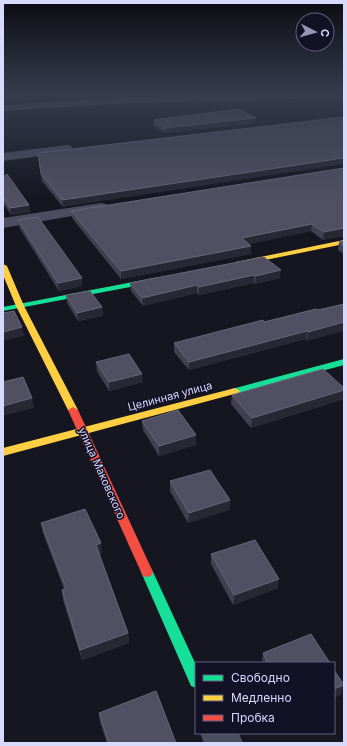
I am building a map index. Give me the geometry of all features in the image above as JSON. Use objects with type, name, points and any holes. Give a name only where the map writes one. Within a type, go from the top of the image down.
[{"type":"street","points":[[3,157],[82,148]]},
{"type":"street","points":[[3,223],[112,206]]},
{"type":"street","points":[[228,265],[344,242]]},
{"type":"street","name":"улица Маковского","points":[[3,266],[20,306],[84,431],[195,679]]},
{"type":"street","points":[[3,309],[166,277]]},
{"type":"street","name":"Целинная улица","points":[[3,452],[344,362]]},
{"type":"street","points":[[220,734],[224,743]]},
{"type":"building","points":[[252,128],[344,128],[344,158],[62,200],[41,174],[38,153]]},
{"type":"building","points":[[344,168],[344,228],[324,232],[312,224],[242,238],[251,246],[121,271],[71,211]]},
{"type":"building","points":[[7,174],[29,205],[10,208],[3,197],[3,177]]},
{"type":"building","points":[[38,217],[82,278],[58,283],[18,220]]},
{"type":"building","points":[[344,241],[344,246],[339,242]]},
{"type":"building","points":[[264,257],[281,270],[199,287],[197,285],[142,298],[130,283]]},
{"type":"building","points":[[90,291],[102,307],[77,313],[66,295]]},
{"type":"building","points":[[344,304],[344,322],[189,362],[174,343],[263,320],[264,322],[316,309],[318,310]]},
{"type":"building","points":[[14,311],[22,327],[3,332],[3,313]]},
{"type":"building","points":[[129,354],[142,374],[109,382],[96,362]]},
{"type":"building","points":[[323,369],[344,388],[344,390],[252,418],[232,395]]},
{"type":"building","points":[[23,377],[32,398],[3,406],[3,382]]},
{"type":"building","points":[[178,410],[196,435],[159,446],[142,421]]},
{"type":"building","points":[[210,470],[230,500],[189,513],[170,481]]},
{"type":"building","points":[[85,509],[101,543],[96,545],[128,633],[80,650],[62,590],[66,588],[41,523]]},
{"type":"building","points":[[255,540],[279,579],[234,595],[211,554]]},
{"type":"building","points":[[311,634],[329,662],[268,662],[263,653]]},
{"type":"building","points":[[335,672],[344,685],[335,689]]},
{"type":"building","points":[[156,691],[176,743],[109,743],[99,713]]},
{"type":"traffic: fast","points":[[3,309],[159,279]]},
{"type":"traffic: fast","points":[[235,391],[344,362]]},
{"type":"traffic: fast","points":[[147,572],[195,679]]},
{"type":"traffic: slow","points":[[236,264],[344,242]]},
{"type":"traffic: slow","points":[[3,266],[20,306],[73,410]]},
{"type":"traffic: slow","points":[[3,452],[235,391]]},
{"type":"traffic: jam","points":[[73,410],[147,572]]}]
